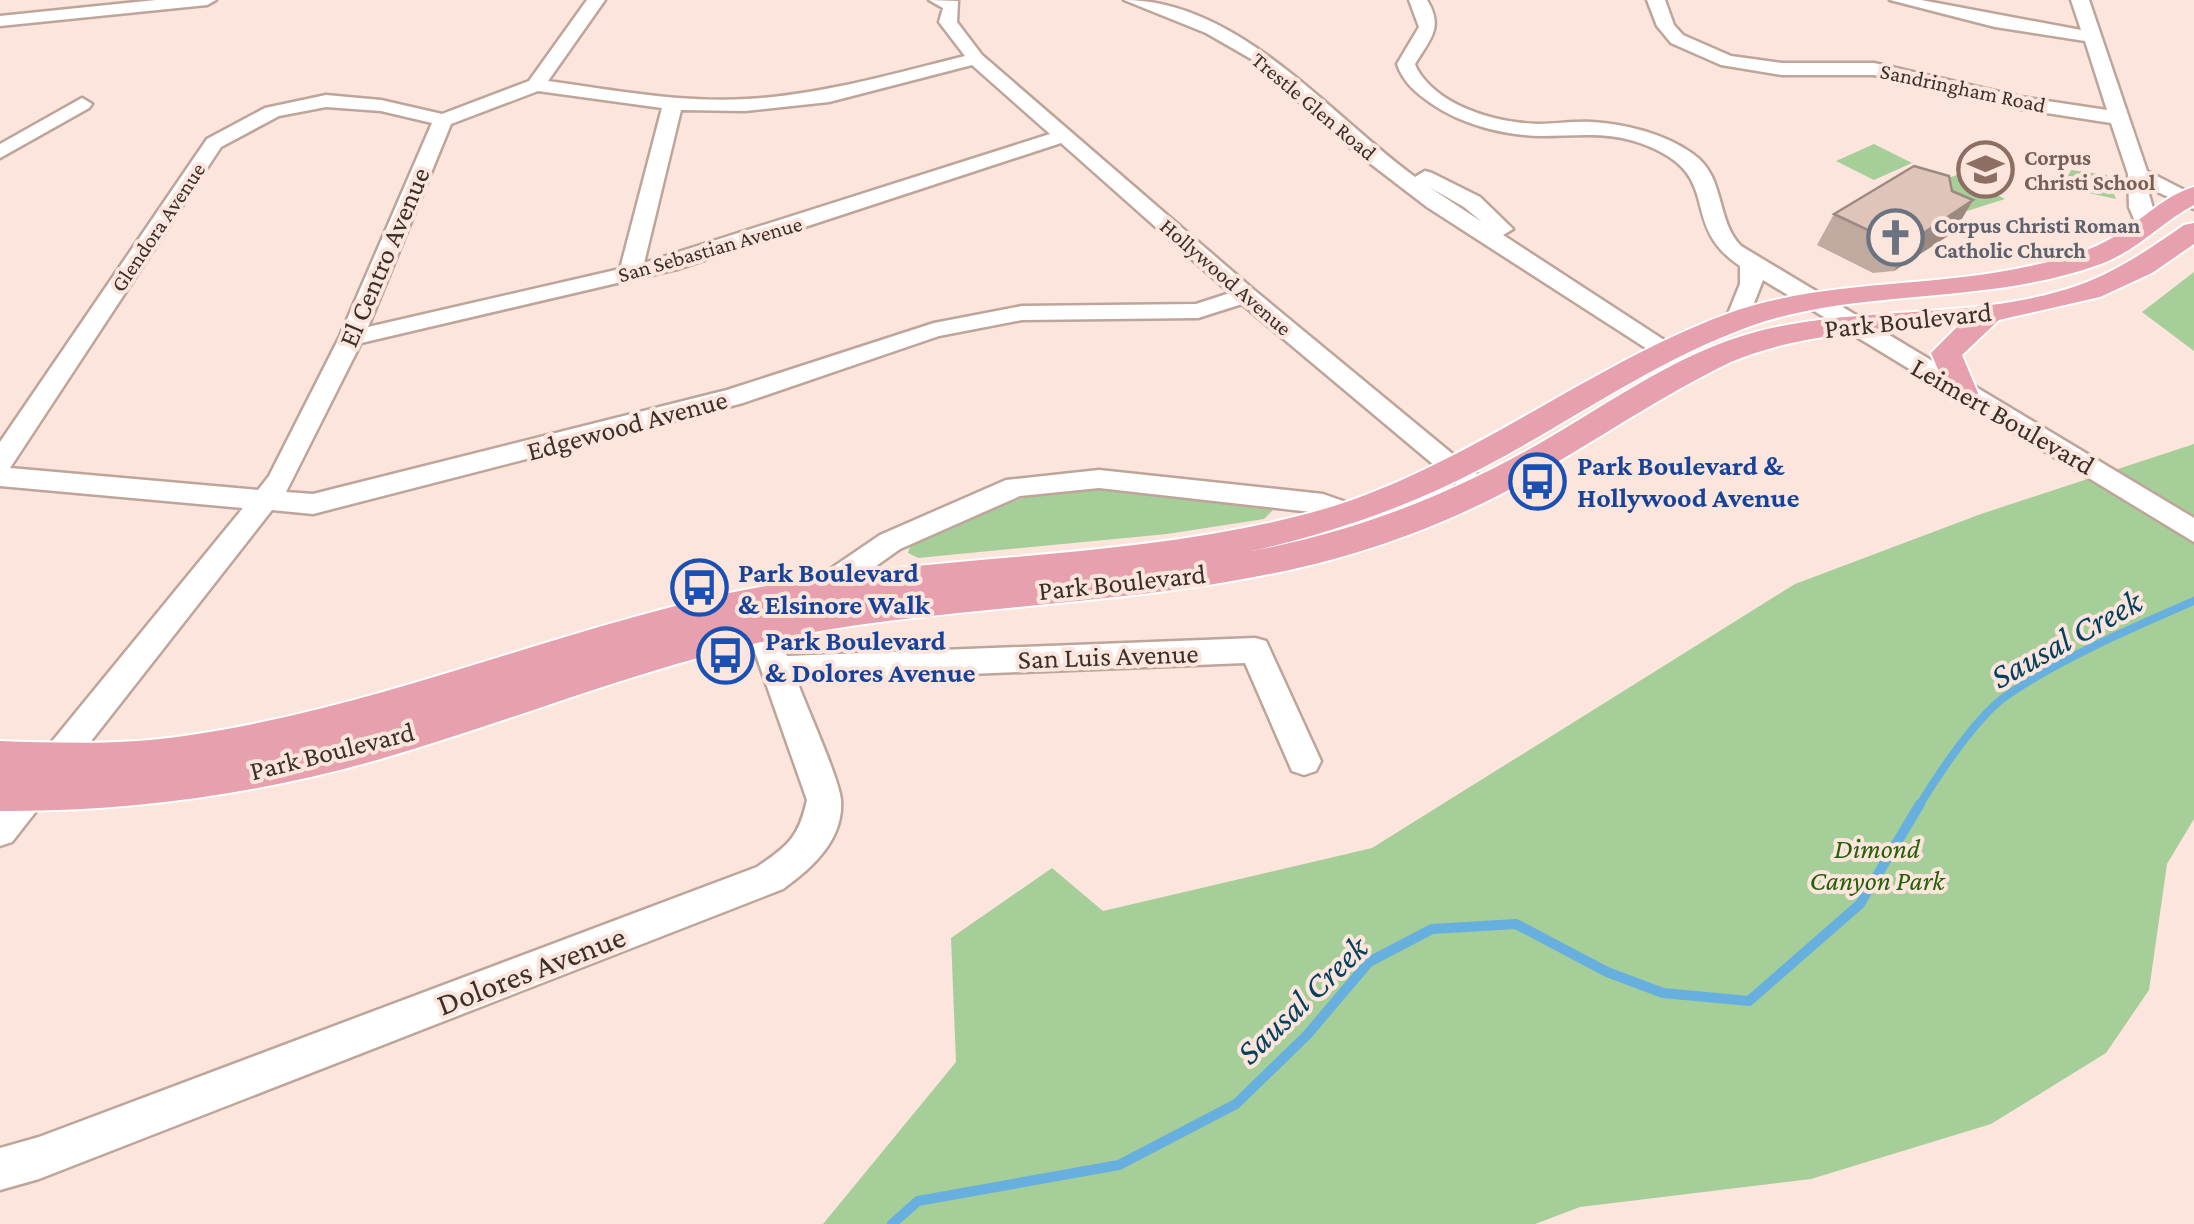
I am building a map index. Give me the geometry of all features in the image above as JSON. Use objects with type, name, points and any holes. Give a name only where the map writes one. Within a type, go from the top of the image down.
[{"type":"main road","name":"Park Boulevard","points":[[758,614],[1197,575],[1263,564],[1410,522],[1468,480],[1682,360],[1737,321],[1813,301],[2021,277],[2088,260],[2122,245],[2190,199]]},
{"type":"main road","name":"Park Boulevard","points":[[1682,360],[1848,326],[2040,306],[2088,294],[2148,267],[2194,231]]},
{"type":"main road","points":[[1962,393],[1946,353],[1988,312]]},
{"type":"main road","name":"Park Boulevard","points":[[0,758],[29,783],[114,790],[275,768],[378,743],[662,653],[824,588],[1232,542],[1468,480]]},
{"type":"street","points":[[0,21],[207,0]]},
{"type":"street","points":[[536,85],[596,0]]},
{"type":"street","name":"Hollywood Avenue","points":[[938,0],[952,5],[948,22],[976,58],[1246,294],[1468,480]]},
{"type":"street","name":"Trestle Glen Road","points":[[1132,0],[1212,29],[1259,56],[1384,165],[1513,254],[1682,360]]},
{"type":"street","name":"Sandringham Road","points":[[1656,0],[1666,26],[1677,39],[1727,61],[1782,69],[1874,68],[2005,100],[2119,118]]},
{"type":"street","points":[[1899,0],[1995,22],[2093,36]]},
{"type":"street","points":[[2080,0],[2138,174],[2138,208],[2147,226]]},
{"type":"street","name":"Leimert Boulevard","points":[[1415,1],[1428,12],[1430,23],[1427,36],[1406,64],[1428,92],[1460,112],[1488,122],[1545,130],[1606,129],[1643,137],[1672,150],[1696,166],[1708,182],[1712,224],[1718,236],[1752,263],[1848,326],[2136,492],[2194,532]]},
{"type":"street","points":[[444,120],[536,85],[673,104],[746,105],[829,96],[976,58]]},
{"type":"street","name":"Glendora Avenue","points":[[0,462],[214,143],[240,124],[270,112],[333,99],[372,101],[444,120]]},
{"type":"street","points":[[0,152],[82,104]]},
{"type":"street","points":[[630,274],[673,104]]},
{"type":"street","name":"El Centro Avenue","points":[[0,831],[29,783],[280,481],[351,338],[444,120]]},
{"type":"street","name":"San Sebastian Avenue","points":[[351,338],[630,274],[762,236],[1063,136]]},
{"type":"street","points":[[2138,174],[2190,199]]},
{"type":"street","points":[[1737,321],[1752,284],[1752,263]]},
{"type":"street","name":"Edgewood Avenue","points":[[0,477],[313,504],[369,493],[734,398],[884,345],[980,320],[1074,310],[1179,313],[1219,305],[1246,294]]},
{"type":"street","name":"Park Boulevard","points":[[824,588],[890,542],[1016,487],[1053,481],[1098,478],[1323,504],[1350,514]]},
{"type":"street","name":"Dolores Avenue","points":[[0,1169],[40,1158],[770,878],[797,859],[817,834],[824,800],[758,614]]},
{"type":"street","name":"San Luis Avenue","points":[[780,669],[1255,650],[1304,761]]},
{"type":"green space","points":[[1874,144],[1912,163],[1874,180],[1836,161]]},
{"type":"green space","points":[[2071,170],[2107,175],[2116,199],[2070,189],[2064,184]]},
{"type":"green space","points":[[1960,174],[2005,199],[1967,211],[1924,186]]},
{"type":"green space","points":[[2194,272],[2194,351],[2142,312]]},
{"type":"green space","name":"Dimond Canyon Park","points":[[2194,444],[2194,819],[2167,864],[2149,990],[2106,1053],[1991,1124],[1811,1179],[1580,1207],[1535,1224],[823,1224],[956,1062],[951,938],[1052,868],[1103,911],[1372,848],[1795,584],[1981,514]]},
{"type":"green space","points":[[1091,486],[1269,505],[1273,510],[1264,519],[1167,534],[918,558],[908,553],[911,543],[998,506],[1043,493]]},
{"type":"building","points":[[1914,166],[1949,176],[1952,191],[1973,200],[1913,240],[1891,241],[1834,214]]},
{"type":"waterway","name":"Sausal Creek","points":[[1919,806],[1970,732],[2006,696],[2073,656],[2194,601]]},
{"type":"waterway","name":"Sausal Creek","points":[[892,1224],[918,1201],[1119,1165],[1236,1104],[1307,1035],[1369,962],[1432,929],[1516,924],[1607,972],[1663,993],[1749,1001],[1860,904],[1920,804]]},
{"type":"place","name":"Corpus Christi School","points":[[1985,170]]},
{"type":"place","name":"Corpus Christi Roman Catholic Church","points":[[1895,238]]},
{"type":"place","name":"Park Boulevard & Hollywood Avenue","points":[[1538,481]]},
{"type":"place","name":"Park Boulevard & Elsinore Walk","points":[[699,588]]},
{"type":"place","name":"Park Boulevard & Dolores Avenue","points":[[726,656]]}]
